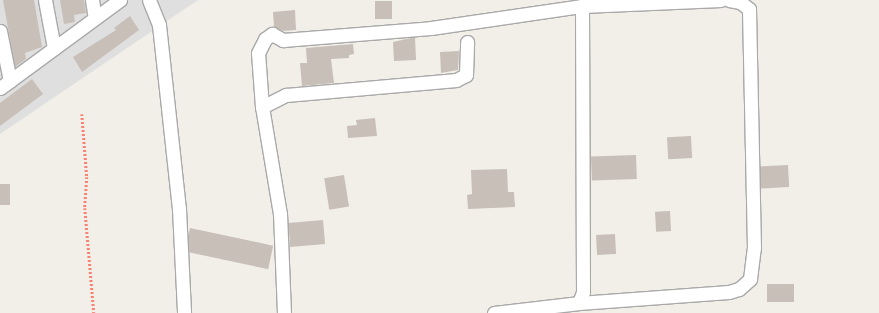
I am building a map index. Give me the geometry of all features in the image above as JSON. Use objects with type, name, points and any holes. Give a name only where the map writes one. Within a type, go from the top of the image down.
[{"type":"street","points":[[45,0],[54,48]]},
{"type":"street","points":[[92,0],[95,18]]},
{"type":"street","points":[[5,84],[120,0]]},
{"type":"street","points":[[149,0],[159,24],[178,209],[184,313]]},
{"type":"street","points":[[284,313],[280,214],[262,107],[258,53],[265,39],[272,34],[283,40],[431,28],[585,3],[721,0]]},
{"type":"street","points":[[494,313],[579,303],[729,292],[739,289],[750,279],[754,248],[749,9],[740,2],[729,0]]},
{"type":"street","points":[[579,303],[583,292],[585,3]]},
{"type":"street","points":[[0,31],[5,84]]},
{"type":"street","points":[[262,107],[286,95],[456,80],[466,74],[467,42]]},
{"type":"path","points":[[82,114],[87,178],[86,208],[94,313]]},
{"type":"shaded area","points":[[0,0],[198,0],[0,134]]},
{"type":"building","points":[[3,0],[34,0],[42,47],[25,53],[26,59],[15,67]]},
{"type":"building","points":[[60,0],[84,0],[86,13],[74,15],[75,22],[64,24]]},
{"type":"building","points":[[375,1],[392,1],[392,19],[375,19]]},
{"type":"building","points":[[295,10],[296,30],[283,31],[274,27],[273,12]]},
{"type":"building","points":[[130,16],[139,30],[82,72],[73,57],[116,30],[114,28]]},
{"type":"building","points":[[415,37],[416,60],[394,61],[393,42]]},
{"type":"building","points":[[353,44],[354,54],[349,55],[349,58],[331,59],[334,83],[302,86],[300,63],[307,63],[306,48]]},
{"type":"building","points":[[459,51],[458,70],[441,73],[440,52]]},
{"type":"building","points":[[32,79],[43,94],[0,126],[0,103]]},
{"type":"building","points":[[375,118],[377,136],[348,138],[347,126],[357,125],[356,120]]},
{"type":"building","points":[[691,136],[692,158],[668,159],[667,137]]},
{"type":"building","points":[[636,155],[637,179],[592,181],[591,157]]},
{"type":"building","points":[[788,165],[789,187],[761,188],[760,166]]},
{"type":"building","points":[[507,169],[508,192],[514,192],[515,207],[468,209],[467,195],[472,194],[471,170]]},
{"type":"building","points":[[344,175],[349,207],[329,210],[324,178]]},
{"type":"building","points":[[0,184],[10,184],[10,205],[0,205]]},
{"type":"building","points":[[670,211],[671,231],[656,232],[655,212]]},
{"type":"building","points":[[323,220],[325,244],[290,247],[288,223]]},
{"type":"building","points":[[190,228],[273,246],[268,269],[185,251]]},
{"type":"building","points":[[615,234],[616,254],[597,255],[596,235]]},
{"type":"building","points":[[767,284],[794,284],[794,302],[767,302]]}]
